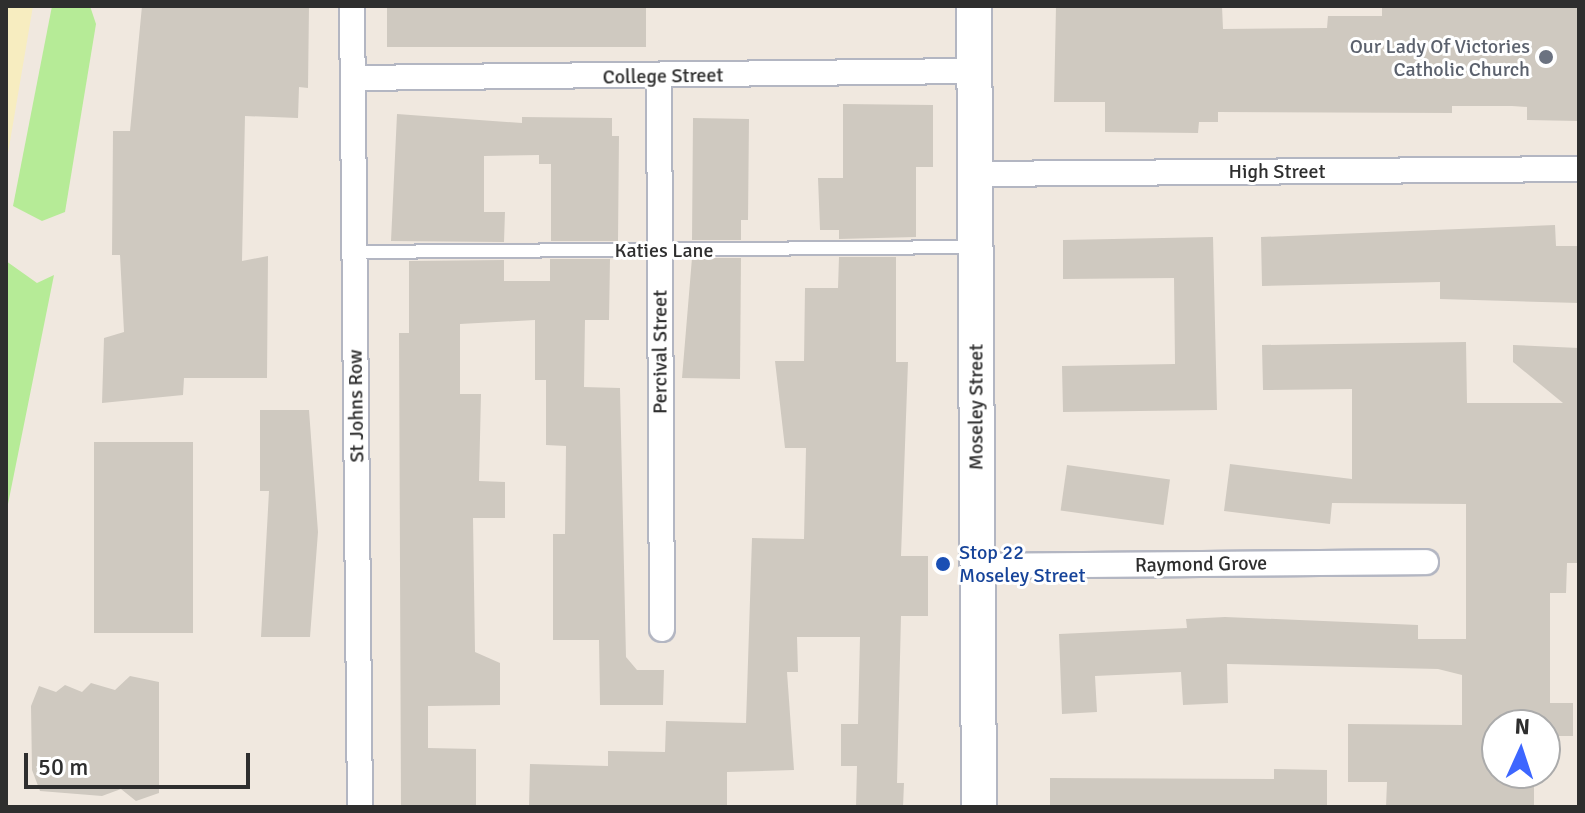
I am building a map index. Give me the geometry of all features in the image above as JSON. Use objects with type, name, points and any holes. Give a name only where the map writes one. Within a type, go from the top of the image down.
[{"type":"street","name":"St Johns Row","points":[[352,6],[360,807]]},
{"type":"street","name":"Moseley Street","points":[[974,6],[979,807]]},
{"type":"street","name":"College Street","points":[[353,78],[974,71]]},
{"type":"street","name":"Percival Street","points":[[659,76],[662,629]]},
{"type":"street","name":"High Street","points":[[974,174],[1579,169]]},
{"type":"street","name":"Raymond Grove","points":[[977,566],[1426,562]]},
{"type":"lane","name":"Katies Lane","points":[[354,252],[975,247]]},
{"type":"green space","points":[[52,6],[90,6],[96,24],[65,212],[42,221],[13,206]]},
{"type":"green space","points":[[6,261],[37,283],[54,275],[6,514]]},
{"type":"sand","points":[[6,6],[33,6],[6,165]]},
{"type":"building","points":[[142,6],[309,6],[308,88],[299,87],[298,118],[245,116],[242,261],[268,256],[267,378],[184,378],[183,395],[102,403],[104,338],[124,332],[120,255],[112,255],[113,131],[130,131]]},
{"type":"building","points":[[387,6],[646,6],[646,47],[387,47]]},
{"type":"building","points":[[1056,6],[1222,6],[1223,29],[1327,28],[1328,16],[1382,16],[1382,6],[1579,6],[1579,121],[1527,120],[1527,107],[1452,106],[1452,113],[1218,112],[1218,122],[1199,122],[1198,133],[1105,132],[1105,102],[1054,102]]},
{"type":"building","points":[[843,104],[933,105],[933,167],[916,167],[916,237],[839,239],[839,230],[820,230],[818,178],[843,178]]},
{"type":"building","points":[[397,114],[522,123],[522,117],[612,118],[612,136],[619,136],[618,241],[551,241],[551,164],[539,164],[539,155],[484,156],[484,212],[505,212],[504,242],[391,241]]},
{"type":"building","points":[[693,118],[749,119],[748,220],[741,220],[741,240],[692,240]]},
{"type":"building","points":[[1555,225],[1556,246],[1579,246],[1579,303],[1440,299],[1440,282],[1262,286],[1261,237]]},
{"type":"building","points":[[1213,237],[1217,410],[1063,412],[1062,366],[1175,364],[1174,278],[1063,279],[1063,240]]},
{"type":"building","points":[[839,257],[896,257],[896,362],[908,362],[901,556],[928,556],[928,616],[901,616],[897,783],[904,783],[903,807],[856,807],[857,766],[841,766],[841,724],[858,724],[860,637],[797,637],[798,672],[787,672],[794,770],[727,772],[727,807],[529,807],[530,764],[608,766],[608,751],[665,752],[666,721],[746,723],[752,538],[804,539],[806,448],[785,448],[775,361],[804,361],[805,288],[838,288]]},
{"type":"building","points":[[692,258],[741,258],[740,379],[682,378]]},
{"type":"building","points":[[550,259],[610,259],[609,320],[585,320],[584,387],[620,388],[626,657],[637,670],[664,670],[663,705],[600,705],[599,640],[553,640],[553,534],[565,534],[566,446],[546,445],[546,380],[535,380],[535,320],[460,324],[460,394],[481,394],[479,481],[505,482],[505,518],[473,518],[475,652],[500,663],[500,705],[428,706],[428,748],[476,749],[476,807],[401,807],[399,333],[409,333],[409,261],[504,260],[504,281],[550,281]]},
{"type":"building","points":[[1466,342],[1467,403],[1563,403],[1513,362],[1513,345],[1579,348],[1579,563],[1567,563],[1566,593],[1550,593],[1550,703],[1573,703],[1573,736],[1561,736],[1561,709],[1481,709],[1481,789],[1534,789],[1534,807],[1386,807],[1387,782],[1348,782],[1348,724],[1462,725],[1462,675],[1438,669],[1227,664],[1228,703],[1183,705],[1181,672],[1095,676],[1097,712],[1062,714],[1059,634],[1187,628],[1186,619],[1225,617],[1418,625],[1418,639],[1466,639],[1466,504],[1332,503],[1330,524],[1224,511],[1230,464],[1352,479],[1352,389],[1263,390],[1262,345]]},
{"type":"building","points":[[260,410],[309,410],[318,532],[310,637],[261,637],[269,491],[260,491]]},
{"type":"building","points":[[94,442],[193,442],[193,633],[94,633]]},
{"type":"building","points":[[1067,465],[1170,479],[1164,525],[1061,511]]},
{"type":"building","points":[[130,676],[159,682],[159,793],[136,801],[121,789],[102,796],[40,791],[32,770],[31,706],[39,686],[56,692],[65,685],[82,692],[91,683],[115,690]]},
{"type":"building","points":[[1274,769],[1327,770],[1327,807],[1050,807],[1050,778],[1274,779]]},
{"type":"place","name":"Our Lady Of Victories Catholic Church","points":[[1546,57]]},
{"type":"place","name":"Stop 22 Moseley Street","points":[[943,564]]}]
